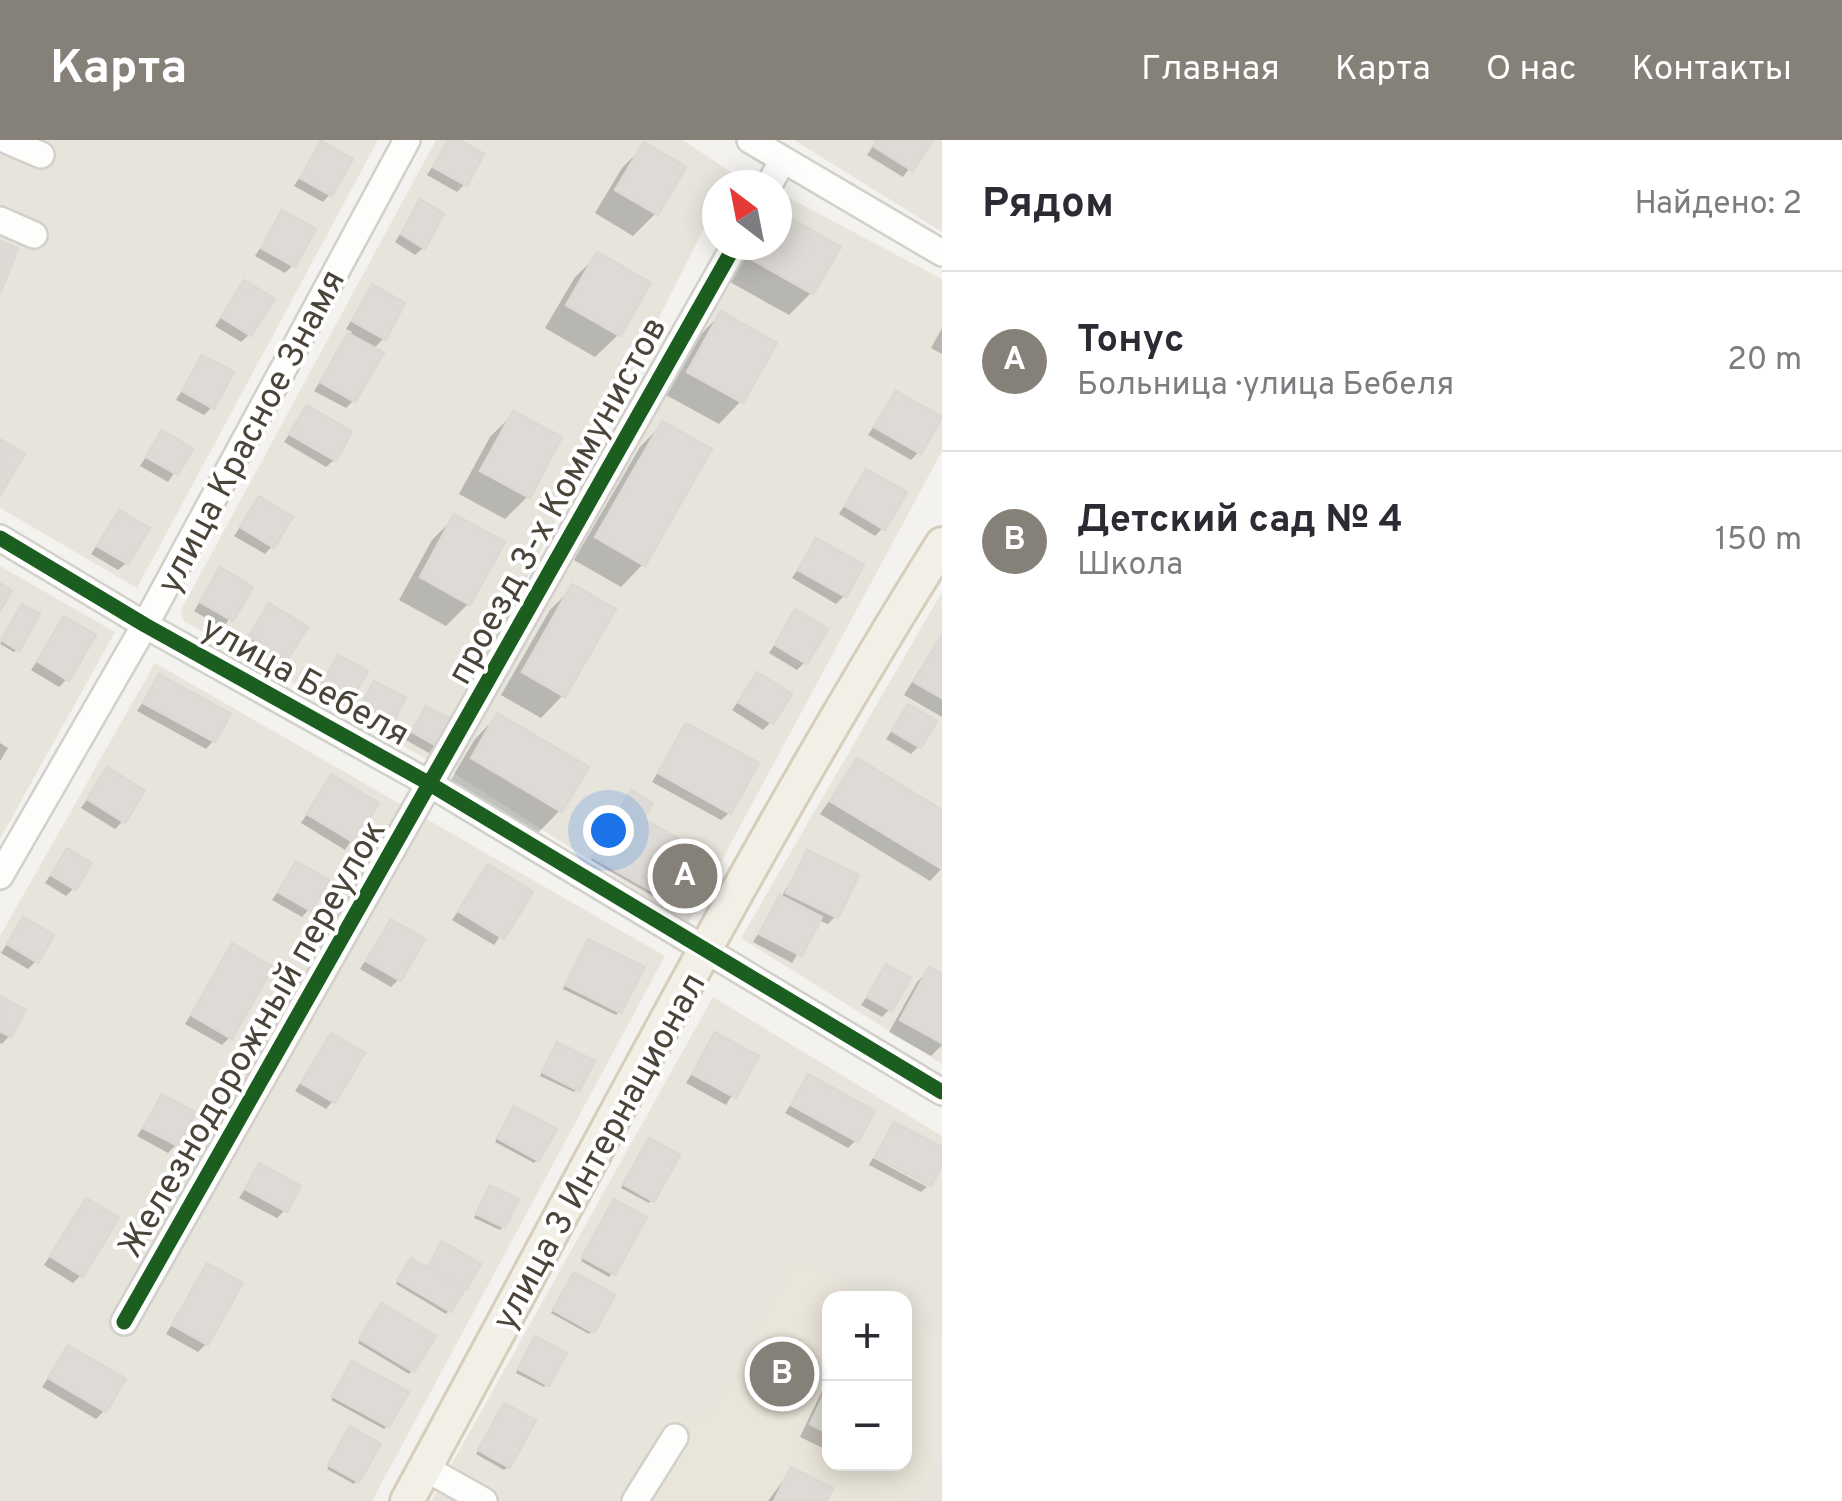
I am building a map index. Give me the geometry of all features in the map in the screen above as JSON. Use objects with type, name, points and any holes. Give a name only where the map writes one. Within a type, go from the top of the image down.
[{"type":"main road","name":"улица 3 Интернационал","points":[[407,1501],[707,951],[888,630],[942,544]]},
{"type":"street","points":[[6,140],[41,155]]},
{"type":"street","name":"улица Красное Знамя","points":[[0,876],[146,625],[407,140]]},
{"type":"street","points":[[750,140],[942,254]]},
{"type":"street","points":[[777,170],[783,160]]},
{"type":"street","points":[[0,220],[34,235]]},
{"type":"street","name":"проезд 3-х Коммунистов","points":[[430,784],[727,260]]},
{"type":"street","name":"улица Бебеля","points":[[0,538],[146,625],[430,784],[942,1092]]},
{"type":"street","name":"Железнодорожный переулок","points":[[124,1322],[430,784]]},
{"type":"street","points":[[635,1501],[676,1437]]},
{"type":"street","points":[[426,1468],[484,1501]]},
{"type":"shaded area","points":[[0,140],[378,140],[137,588],[0,508]]},
{"type":"shaded area","points":[[436,140],[683,140],[728,170],[702,170],[702,233],[433,763],[184,621],[181,610]]},
{"type":"shaded area","points":[[794,140],[942,140],[942,232]]},
{"type":"shaded area","points":[[792,199],[942,279],[942,451],[688,923],[452,772],[744,260],[792,260]]},
{"type":"shaded area","points":[[0,566],[115,632],[0,839]]},
{"type":"shaded area","points":[[942,592],[942,1064],[741,938]]},
{"type":"shaded area","points":[[155,663],[665,956],[372,1501],[0,1501],[0,936]]},
{"type":"shaded area","points":[[713,997],[942,1136],[942,1501],[431,1501]]},
{"type":"shaded area","points":[[796,1261],[854,1291],[822,1291],[822,1471],[912,1471],[912,1322],[942,1338],[942,1455],[914,1501],[650,1501],[659,1483],[639,1471],[676,1411],[707,1424]]},
{"type":"building","points":[[448,140],[460,140],[484,154],[467,186],[433,167]]},
{"type":"building","points":[[877,140],[933,140],[913,171],[873,146]]},
{"type":"building","points":[[321,141],[353,159],[332,196],[300,178]]},
{"type":"building","points":[[644,142],[686,167],[658,215],[615,190]]},
{"type":"building","points":[[420,199],[444,214],[425,249],[401,234]]},
{"type":"building","points":[[282,210],[316,229],[295,267],[261,248]]},
{"type":"building","points":[[792,219],[841,247],[813,294],[753,260],[792,260]]},
{"type":"building","points":[[0,241],[18,249],[0,294]]},
{"type":"building","points":[[597,252],[651,283],[620,336],[566,305]]},
{"type":"building","points":[[244,280],[275,299],[251,336],[221,317]]},
{"type":"building","points":[[372,284],[405,303],[386,340],[352,321]]},
{"type":"building","points":[[721,311],[777,343],[743,403],[687,372]]},
{"type":"building","points":[[348,333],[384,353],[355,402],[320,382]]},
{"type":"building","points":[[202,355],[234,372],[214,409],[182,391]]},
{"type":"building","points":[[896,391],[942,417],[921,454],[874,427]]},
{"type":"building","points":[[307,405],[352,432],[336,461],[289,434]]},
{"type":"building","points":[[513,411],[562,437],[530,498],[480,471]]},
{"type":"building","points":[[662,421],[712,449],[645,566],[595,537]]},
{"type":"building","points":[[162,430],[193,449],[178,475],[146,457]]},
{"type":"building","points":[[0,439],[25,454],[0,495]]},
{"type":"building","points":[[866,469],[907,492],[885,530],[845,506]]},
{"type":"building","points":[[259,496],[293,517],[274,548],[240,527]]},
{"type":"building","points":[[119,510],[150,528],[128,564],[97,546]]},
{"type":"building","points":[[454,514],[505,542],[470,605],[420,577]]},
{"type":"building","points":[[816,538],[864,565],[846,597],[798,570]]},
{"type":"building","points":[[220,567],[253,587],[233,621],[200,602]]},
{"type":"building","points":[[0,583],[12,591],[0,611]]},
{"type":"building","points":[[572,584],[616,609],[565,697],[522,672]]},
{"type":"building","points":[[269,603],[308,627],[287,660],[249,636]]},
{"type":"building","points":[[22,604],[40,614],[19,651],[1,640]]},
{"type":"building","points":[[795,609],[828,629],[807,664],[775,645]]},
{"type":"building","points":[[64,616],[96,635],[69,681],[37,661]]},
{"type":"building","points":[[942,634],[942,698],[914,682]]},
{"type":"building","points":[[338,655],[368,671],[352,699],[322,683]]},
{"type":"building","points":[[757,672],[792,694],[773,724],[738,702]]},
{"type":"building","points":[[159,674],[231,714],[215,742],[143,703]]},
{"type":"building","points":[[374,681],[406,698],[391,726],[359,709]]},
{"type":"building","points":[[908,704],[937,721],[921,748],[892,731]]},
{"type":"building","points":[[426,706],[453,720],[439,747],[412,732]]},
{"type":"building","points":[[497,713],[589,767],[562,812],[471,758]]},
{"type":"building","points":[[686,723],[759,763],[731,814],[658,773]]},
{"type":"building","points":[[857,758],[942,810],[942,869],[830,801]]},
{"type":"building","points":[[107,767],[145,791],[125,823],[87,799]]},
{"type":"building","points":[[331,774],[379,803],[355,843],[307,814]]},
{"type":"building","points":[[631,790],[653,803],[644,819],[711,858],[682,908],[592,857]]},
{"type":"building","points":[[67,848],[92,863],[76,890],[51,875]]},
{"type":"building","points":[[807,850],[859,875],[838,918],[786,893]]},
{"type":"building","points":[[296,861],[329,880],[311,911],[278,892]]},
{"type":"building","points":[[488,864],[533,892],[504,939],[458,911]]},
{"type":"building","points":[[780,895],[822,917],[802,956],[759,934]]},
{"type":"building","points":[[23,917],[54,935],[38,963],[7,944]]},
{"type":"building","points":[[391,919],[425,939],[401,981],[366,961]]},
{"type":"building","points":[[588,939],[645,967],[621,1013],[565,985]]},
{"type":"building","points":[[232,943],[273,967],[232,1039],[191,1015]]},
{"type":"building","points":[[886,964],[911,978],[892,1011],[867,997]]},
{"type":"building","points":[[929,967],[942,974],[942,1043],[900,1020]]},
{"type":"building","points":[[0,996],[26,1010],[11,1037],[0,1031]]},
{"type":"building","points":[[715,1032],[759,1056],[736,1098],[692,1074]]},
{"type":"building","points":[[331,1033],[365,1053],[335,1103],[301,1083]]},
{"type":"building","points":[[557,1042],[595,1061],[579,1091],[542,1072]]},
{"type":"building","points":[[808,1074],[875,1111],[858,1142],[791,1105]]},
{"type":"building","points":[[162,1094],[196,1113],[178,1146],[143,1128]]},
{"type":"building","points":[[514,1106],[557,1129],[539,1161],[497,1138]]},
{"type":"building","points":[[894,1122],[942,1147],[942,1166],[931,1186],[875,1157]]},
{"type":"building","points":[[649,1138],[680,1155],[654,1202],[623,1184]]},
{"type":"building","points":[[259,1163],[301,1186],[287,1212],[245,1189]]},
{"type":"building","points":[[490,1185],[519,1199],[505,1228],[476,1214]]},
{"type":"building","points":[[86,1198],[119,1218],[83,1277],[50,1256]]},
{"type":"building","points":[[614,1199],[647,1217],[615,1275],[582,1257]]},
{"type":"building","points":[[442,1241],[481,1264],[467,1289],[428,1266]]},
{"type":"building","points":[[411,1258],[465,1289],[451,1312],[397,1280]]},
{"type":"building","points":[[207,1263],[243,1283],[208,1345],[172,1325]]},
{"type":"building","points":[[574,1272],[615,1295],[594,1333],[553,1310]]},
{"type":"building","points":[[381,1303],[436,1336],[414,1372],[359,1339]]},
{"type":"building","points":[[535,1336],[567,1353],[549,1386],[518,1369]]},
{"type":"building","points":[[68,1345],[126,1379],[106,1412],[48,1378]]},
{"type":"building","points":[[352,1361],[409,1392],[389,1427],[332,1396]]},
{"type":"building","points":[[822,1399],[822,1430],[810,1424]]},
{"type":"building","points":[[504,1403],[536,1420],[510,1468],[478,1450]]},
{"type":"building","points":[[350,1426],[381,1444],[359,1482],[328,1465]]},
{"type":"building","points":[[791,1467],[833,1488],[827,1501],[774,1501]]},
{"type":"cycle path","points":[[124,1322],[726,260]]},
{"type":"cycle path","points":[[0,538],[145,625],[430,784],[942,1092]]},
{"type":"place","name":"Тонус","points":[[685,876]]},
{"type":"place","name":"Детский сад № 4","points":[[782,1374]]}]
